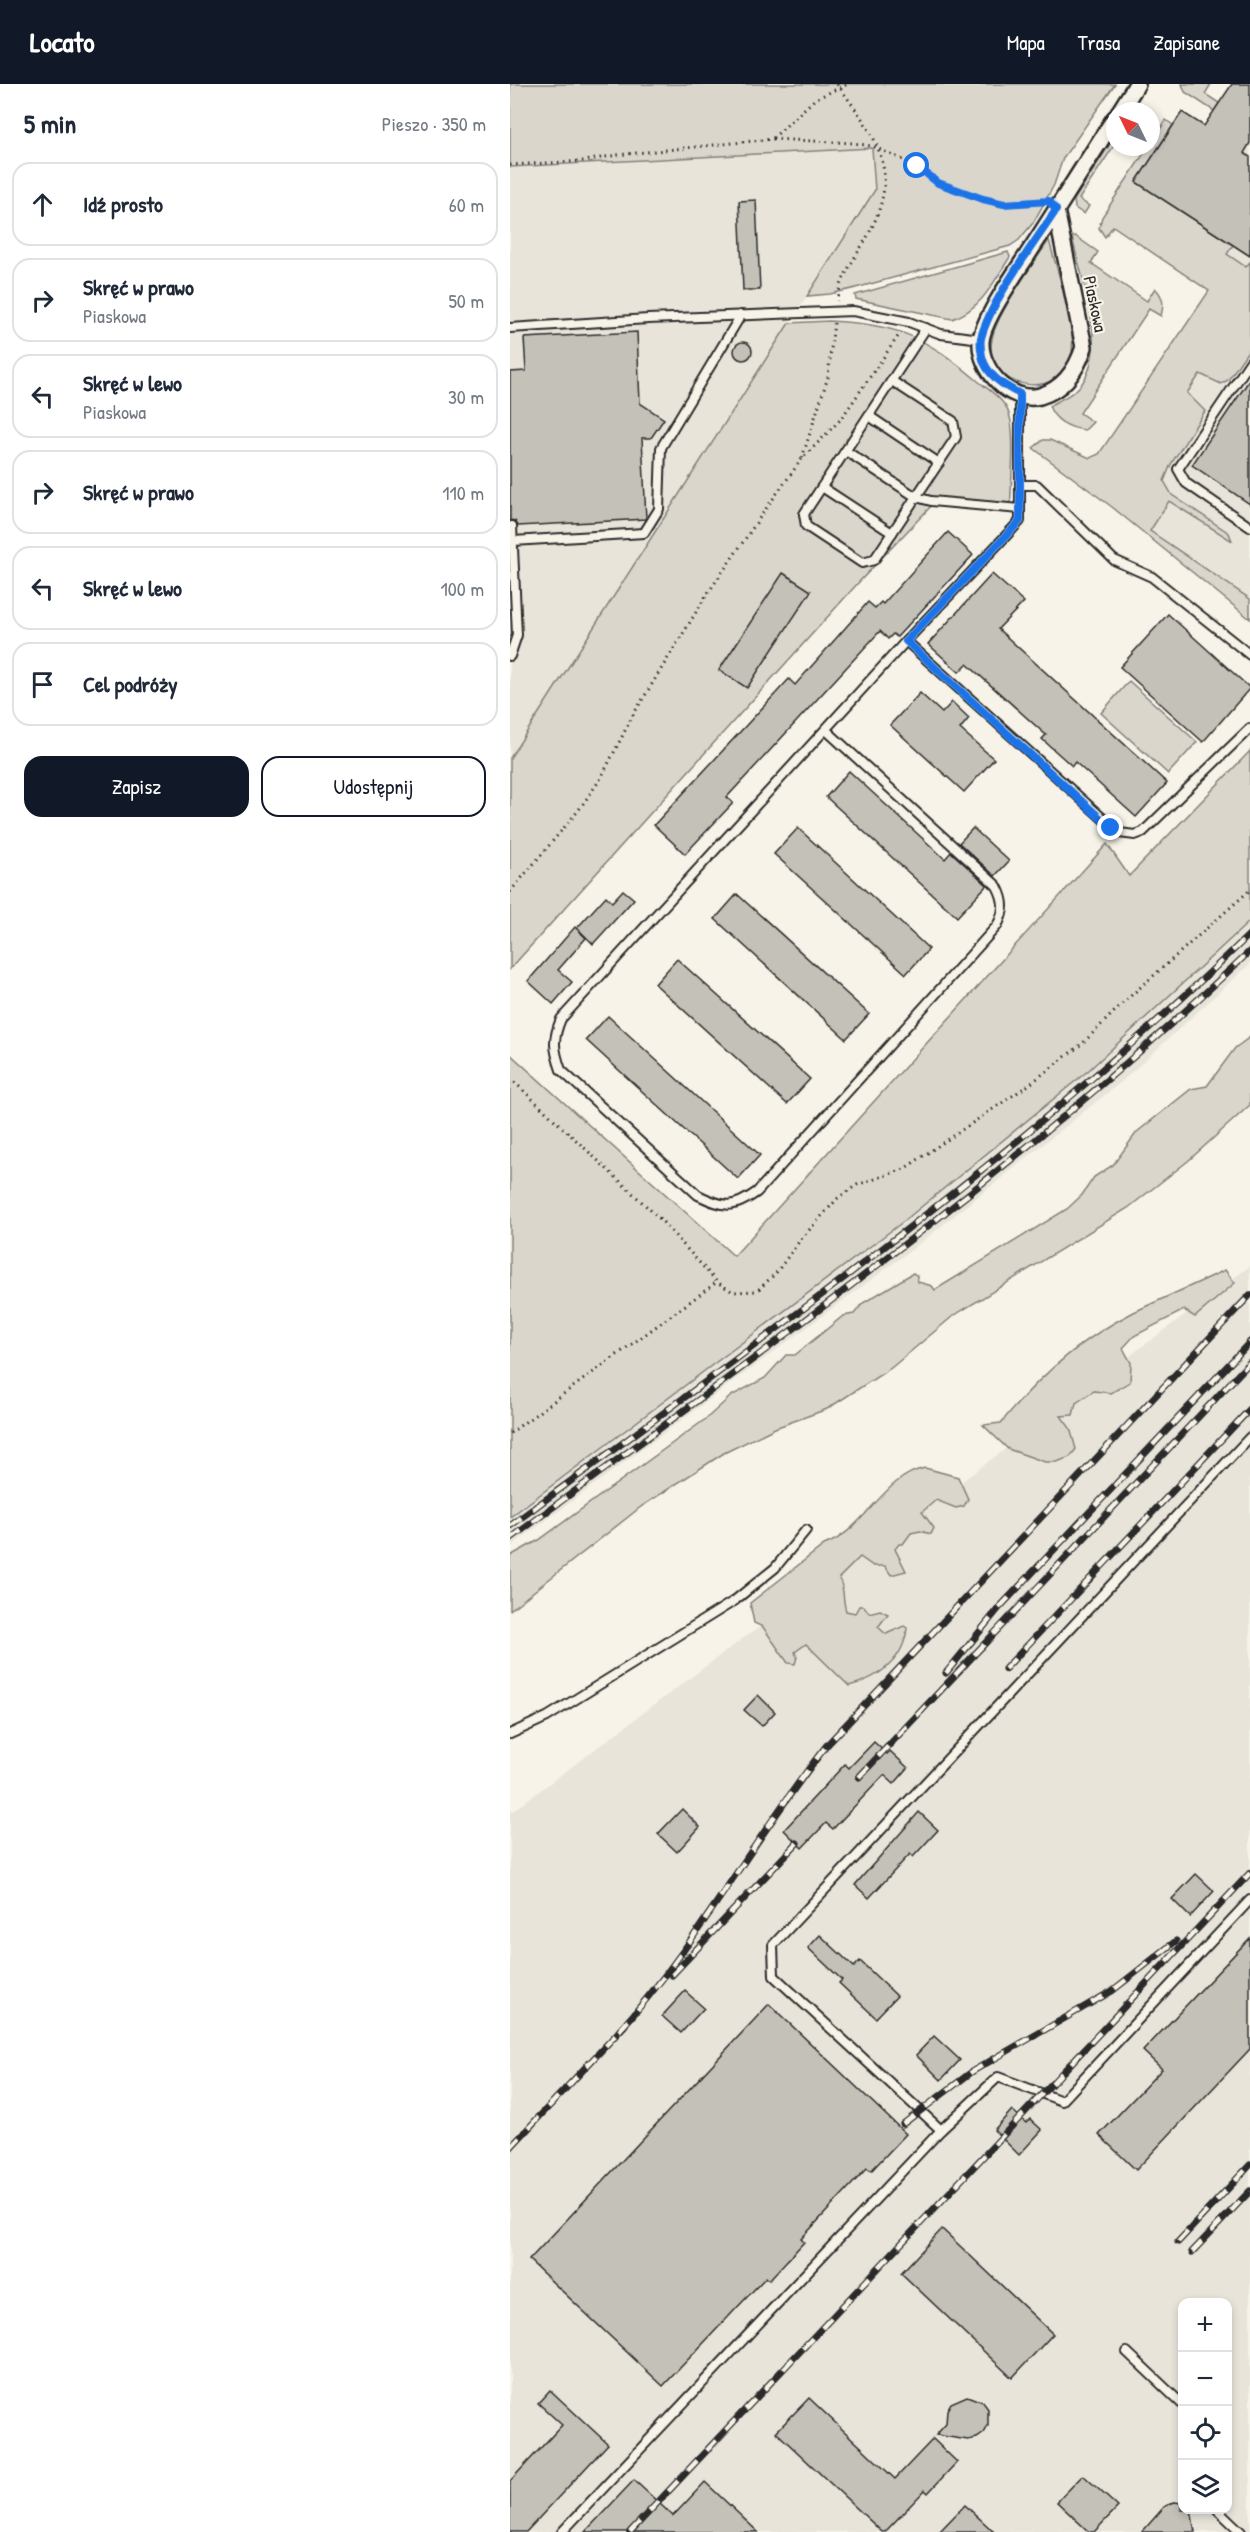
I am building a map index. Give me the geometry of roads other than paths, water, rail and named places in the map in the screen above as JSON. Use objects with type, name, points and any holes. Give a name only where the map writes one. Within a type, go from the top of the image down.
[{"type":"street","points":[[1126,102],[1137,84]]},
{"type":"street","points":[[1020,394],[1001,385],[989,371],[982,358],[981,339],[998,301],[1106,132]]},
{"type":"street","name":"Piaskowa","points":[[1020,394],[1038,396],[1067,380],[1078,365],[1084,347],[1056,210]]},
{"type":"lane","points":[[510,328],[853,311],[909,322],[941,334],[981,339]]},
{"type":"lane","points":[[513,541],[644,533],[659,509],[661,448],[741,315]]},
{"type":"lane","points":[[892,381],[953,421],[956,437],[874,560],[862,563],[806,526],[804,514],[926,328]]},
{"type":"lane","points":[[1250,362],[1178,469],[1186,483],[1250,526]]},
{"type":"lane","points":[[826,730],[997,886],[1004,899],[1003,915],[997,926],[757,1192],[738,1205],[717,1204],[699,1195],[561,1070],[555,1052],[555,1034],[561,1019],[906,641],[1020,521],[1020,394]]},
{"type":"lane","points":[[868,416],[939,463]]},
{"type":"lane","points":[[846,451],[916,497],[931,501],[1020,509]]},
{"type":"lane","points":[[1020,485],[1037,486],[1114,560],[1152,576],[1250,655]]},
{"type":"lane","points":[[822,487],[892,533]]},
{"type":"lane","points":[[510,656],[517,635],[512,526]]},
{"type":"lane","points":[[906,641],[1119,833],[1127,835],[1143,832],[1250,728]]},
{"type":"lane","points":[[941,2130],[774,1976],[773,1945],[1250,1437]]},
{"type":"lane","points":[[510,1734],[547,1717],[734,1601],[775,1568],[806,1530]]},
{"type":"lane","points":[[562,2532],[941,2130],[998,2077],[1062,2102],[1250,1900]]},
{"type":"lane","points":[[1127,2352],[1178,2400]]},
{"type":"lane","points":[[1222,2514],[1241,2532]]},
{"type":"railway","points":[[510,1526],[796,1314],[983,1169],[1163,1015],[1250,934]]},
{"type":"railway","points":[[510,1539],[795,1328],[982,1183],[1163,1031],[1250,951]]},
{"type":"railway","points":[[619,2031],[675,1963],[800,1780],[827,1745],[1250,1295]]},
{"type":"railway","points":[[946,1673],[999,1608],[1250,1342]]},
{"type":"railway","points":[[859,1777],[1250,1362]]},
{"type":"railway","points":[[1005,1669],[1250,1409]]},
{"type":"railway","points":[[672,1975],[797,1843]]},
{"type":"railway","points":[[630,2532],[1250,1873]]},
{"type":"railway","points":[[903,2124],[973,2071],[1112,1991],[1176,1941]]},
{"type":"railway","points":[[510,2148],[625,2025]]},
{"type":"railway","points":[[1178,2242],[1250,2165]]},
{"type":"railway","points":[[1192,2252],[1250,2191]]}]
